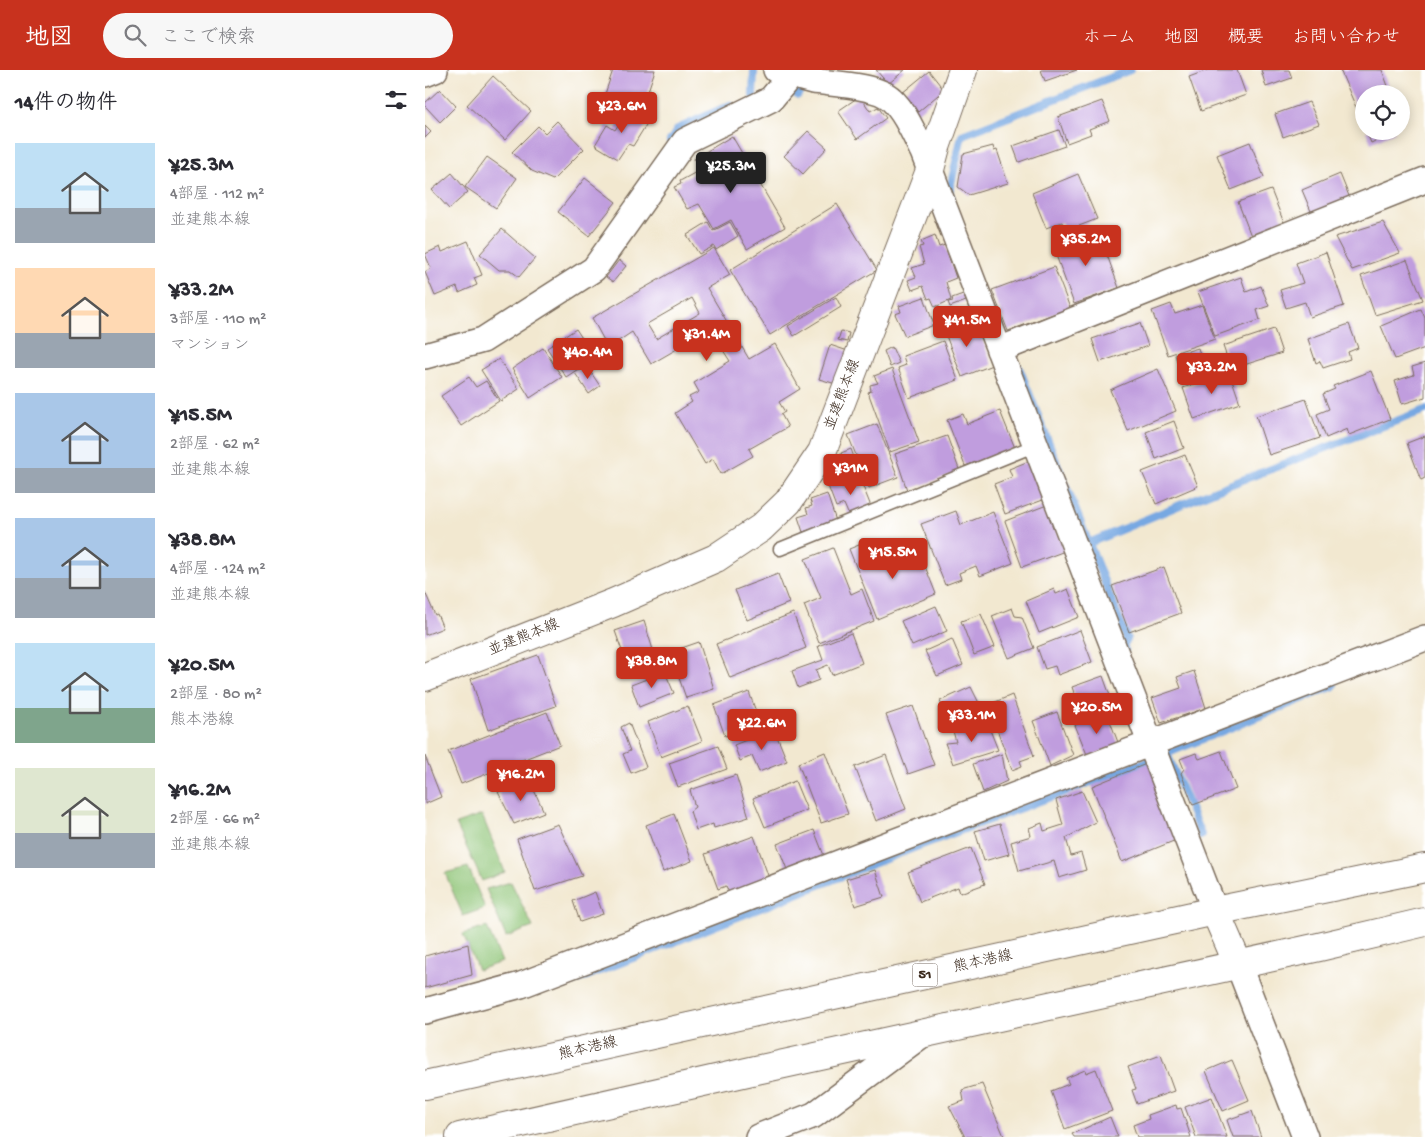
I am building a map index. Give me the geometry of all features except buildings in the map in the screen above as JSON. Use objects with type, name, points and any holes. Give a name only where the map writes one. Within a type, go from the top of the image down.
[{"type":"main road","name":"並建熊本線","points":[[425,677],[613,603],[716,558],[761,528],[788,502],[822,452],[929,173],[936,147],[963,70]]},
{"type":"main road","name":"熊本港線","points":[[425,1085],[1215,911],[1425,868]]},
{"type":"main road","points":[[1215,911],[1238,964]]},
{"type":"main road","points":[[460,1137],[1425,922]]},
{"type":"street","points":[[425,74],[435,70]]},
{"type":"street","points":[[425,356],[483,340],[594,269],[685,141],[771,99],[801,74],[886,94],[893,100],[923,152],[929,173],[1215,911]]},
{"type":"street","points":[[999,350],[1425,180]]},
{"type":"street","points":[[425,1011],[521,985],[1425,638]]},
{"type":"street","points":[[1238,964],[1305,1137]]},
{"type":"street","points":[[758,1137],[814,1115],[923,1034]]},
{"type":"lane","points":[[780,548],[1036,445]]},
{"type":"green space","points":[[482,815],[505,872],[482,881],[456,824]]},
{"type":"green space","points":[[468,867],[485,908],[463,916],[445,873]]},
{"type":"green space","points":[[511,882],[533,927],[506,937],[486,889]]},
{"type":"green space","points":[[487,927],[502,962],[478,970],[463,934]]},
{"type":"waterway","points":[[753,95],[754,70]]},
{"type":"waterway","points":[[951,197],[949,193],[962,135],[1130,70]]},
{"type":"waterway","points":[[784,88],[798,95],[804,81]]},
{"type":"waterway","points":[[670,141],[678,129],[730,105]]},
{"type":"waterway","points":[[1019,368],[1127,639],[1123,646],[1125,650]]},
{"type":"waterway","points":[[1089,543],[1216,490],[1425,410]]},
{"type":"waterway","points":[[1163,755],[1334,686]]},
{"type":"waterway","points":[[1168,756],[1201,835]]},
{"type":"waterway","points":[[564,985],[916,847],[1153,759]]}]
